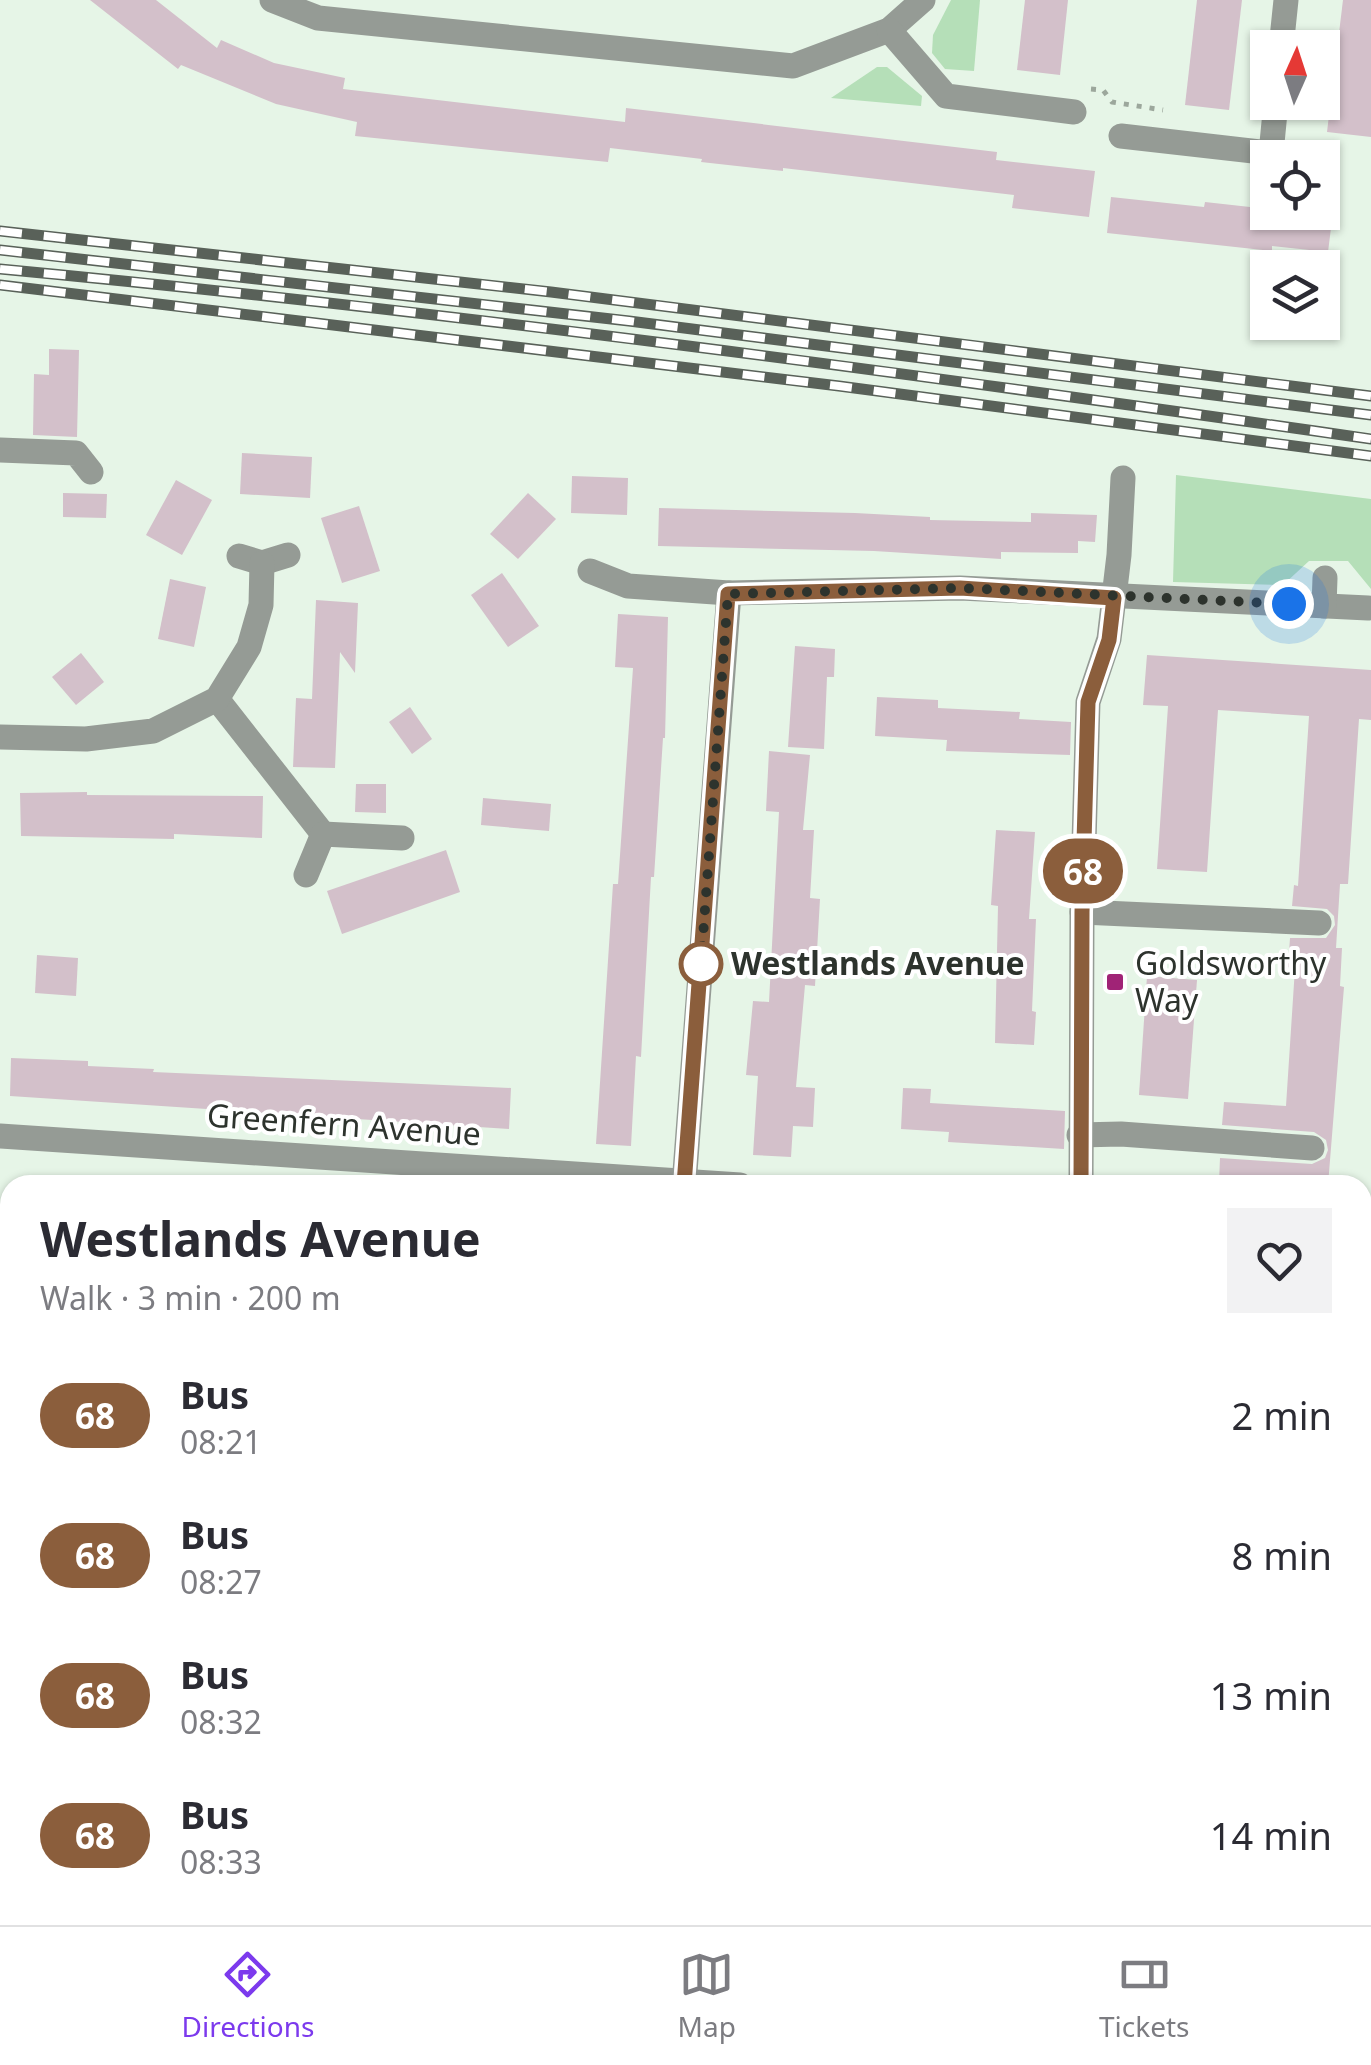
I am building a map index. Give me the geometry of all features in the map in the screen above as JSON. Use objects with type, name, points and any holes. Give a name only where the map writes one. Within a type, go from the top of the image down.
[{"type":"street","points":[[272,0],[318,18],[793,66],[889,30],[923,0]]},
{"type":"street","points":[[1284,30],[1286,0]]},
{"type":"street","points":[[889,30],[946,96],[1074,112]]},
{"type":"street","points":[[1121,136],[1250,150]]},
{"type":"street","points":[[0,450],[76,453],[91,472]]},
{"type":"street","points":[[1081,1175],[1088,702],[1109,640],[1123,478]]},
{"type":"street","points":[[0,737],[86,738],[153,731],[216,698],[250,646],[261,606],[251,559],[288,555]]},
{"type":"street","points":[[590,571],[628,586],[728,594],[960,588],[1368,608]]},
{"type":"street","points":[[1324,606],[1326,578]]},
{"type":"street","points":[[685,1175],[728,594]]},
{"type":"street","points":[[216,698],[323,834],[402,838]]},
{"type":"street","points":[[306,875],[323,834]]},
{"type":"street","points":[[1082,912],[1319,923]]},
{"type":"street","points":[[1079,1136],[1121,1134],[1312,1148]]},
{"type":"street","name":"Greenfern Avenue","points":[[0,1136],[568,1175]]},
{"type":"path","points":[[1086,88],[1103,90],[1112,102],[1167,110]]},
{"type":"green space","points":[[951,0],[980,0],[974,71],[945,69],[932,53],[933,35]]},
{"type":"green space","points":[[877,67],[887,67],[922,96],[921,106],[831,98]]},
{"type":"green space","points":[[1176,475],[1371,499],[1371,589],[1348,561],[1309,561],[1283,585],[1173,582]]},
{"type":"building","points":[[90,0],[156,0],[217,48],[221,40],[274,63],[345,78],[343,89],[625,122],[626,108],[997,152],[996,160],[1095,171],[1089,217],[1012,208],[1014,195],[701,162],[702,159],[610,148],[608,162],[355,136],[357,122],[276,104],[181,65],[178,69]]},
{"type":"building","points":[[1025,0],[1068,0],[1060,75],[1017,70]]},
{"type":"building","points":[[1197,0],[1242,0],[1229,110],[1185,105]]},
{"type":"building","points":[[1343,0],[1371,0],[1371,137],[1327,132],[1328,120],[1340,120]]},
{"type":"building","points":[[1111,197],[1204,207],[1205,202],[1250,207],[1250,230],[1331,230],[1328,250],[1272,246],[1272,250],[1263,250],[1107,233]]},
{"type":"building","points":[[49,349],[79,350],[77,437],[33,435],[34,374],[49,375]]},
{"type":"building","points":[[242,453],[312,457],[310,498],[240,494]]},
{"type":"building","points":[[572,476],[628,478],[627,515],[571,513]]},
{"type":"building","points":[[176,480],[212,500],[182,555],[146,535]]},
{"type":"building","points":[[63,493],[107,494],[106,518],[63,517]]},
{"type":"building","points":[[528,493],[556,519],[518,559],[490,534]]},
{"type":"building","points":[[359,506],[380,571],[342,583],[321,518]]},
{"type":"building","points":[[659,508],[1031,522],[1031,513],[1097,515],[1095,542],[1078,541],[1078,553],[1001,552],[1001,559],[874,551],[658,546]]},
{"type":"building","points":[[502,573],[539,626],[508,647],[471,595]]},
{"type":"building","points":[[170,579],[206,587],[194,647],[158,639]]},
{"type":"building","points":[[316,600],[358,603],[355,673],[340,652],[335,768],[293,767],[296,698],[312,699]]},
{"type":"building","points":[[618,614],[668,617],[665,738],[631,1146],[596,1144],[613,884],[618,884],[633,668],[615,667]]},
{"type":"building","points":[[795,646],[835,649],[834,677],[827,677],[824,749],[788,747]]},
{"type":"building","points":[[81,653],[104,682],[76,705],[52,677]]},
{"type":"building","points":[[1147,655],[1371,670],[1371,720],[1359,719],[1348,884],[1340,884],[1336,948],[1342,948],[1340,986],[1344,987],[1329,1175],[1219,1175],[1220,1158],[1312,1164],[1325,1158],[1328,1150],[1326,1140],[1314,1132],[1222,1125],[1224,1102],[1286,1106],[1295,968],[1288,967],[1290,938],[1326,938],[1335,925],[1334,916],[1327,909],[1292,906],[1294,885],[1298,886],[1309,716],[1218,710],[1207,872],[1157,869],[1168,706],[1143,705]]},
{"type":"building","points":[[877,697],[938,700],[938,708],[1020,712],[1019,719],[1071,722],[1070,755],[946,751],[947,740],[875,736]]},
{"type":"building","points":[[410,707],[432,739],[412,754],[389,722]]},
{"type":"building","points":[[769,751],[810,755],[803,830],[814,830],[810,898],[820,899],[815,986],[805,985],[796,1087],[815,1088],[813,1127],[793,1126],[791,1157],[753,1155],[758,1076],[746,1075],[753,1001],[769,1002],[779,812],[766,811]]},
{"type":"building","points":[[356,784],[386,784],[386,813],[355,812]]},
{"type":"building","points":[[20,793],[263,796],[262,838],[174,834],[174,839],[21,836]]},
{"type":"building","points":[[483,798],[551,804],[549,831],[481,825]]},
{"type":"building","points":[[996,830],[1035,832],[1029,919],[1036,919],[1034,1045],[995,1043],[998,906],[991,905]]},
{"type":"building","points":[[446,850],[460,892],[342,934],[327,891]]},
{"type":"building","points":[[37,955],[78,958],[76,996],[35,993]]},
{"type":"building","points":[[1147,976],[1197,980],[1188,1099],[1139,1095]]},
{"type":"building","points":[[11,1058],[88,1061],[88,1066],[154,1069],[153,1072],[511,1088],[509,1129],[10,1096]]},
{"type":"building","points":[[903,1088],[931,1089],[930,1103],[1065,1111],[1064,1149],[948,1142],[949,1132],[901,1129]]},
{"type":"railway","points":[[0,231],[551,292],[1371,396]]},
{"type":"railway","points":[[0,250],[629,321],[1371,415]]},
{"type":"railway","points":[[0,269],[686,346],[1371,439]]},
{"type":"railway","points":[[0,285],[839,386],[1371,456]]},
{"type":"bus line","name":"68","points":[[685,1175],[728,594],[960,588],[1114,598],[1109,640],[1088,702],[1081,1175]]},
{"type":"place","name":"Westlands Avenue","points":[[701,964]]},
{"type":"place","name":"Goldsworthy Way","points":[[1115,982]]},
{"type":"route","points":[[701,964],[728,594],[960,588],[1289,604]]}]
